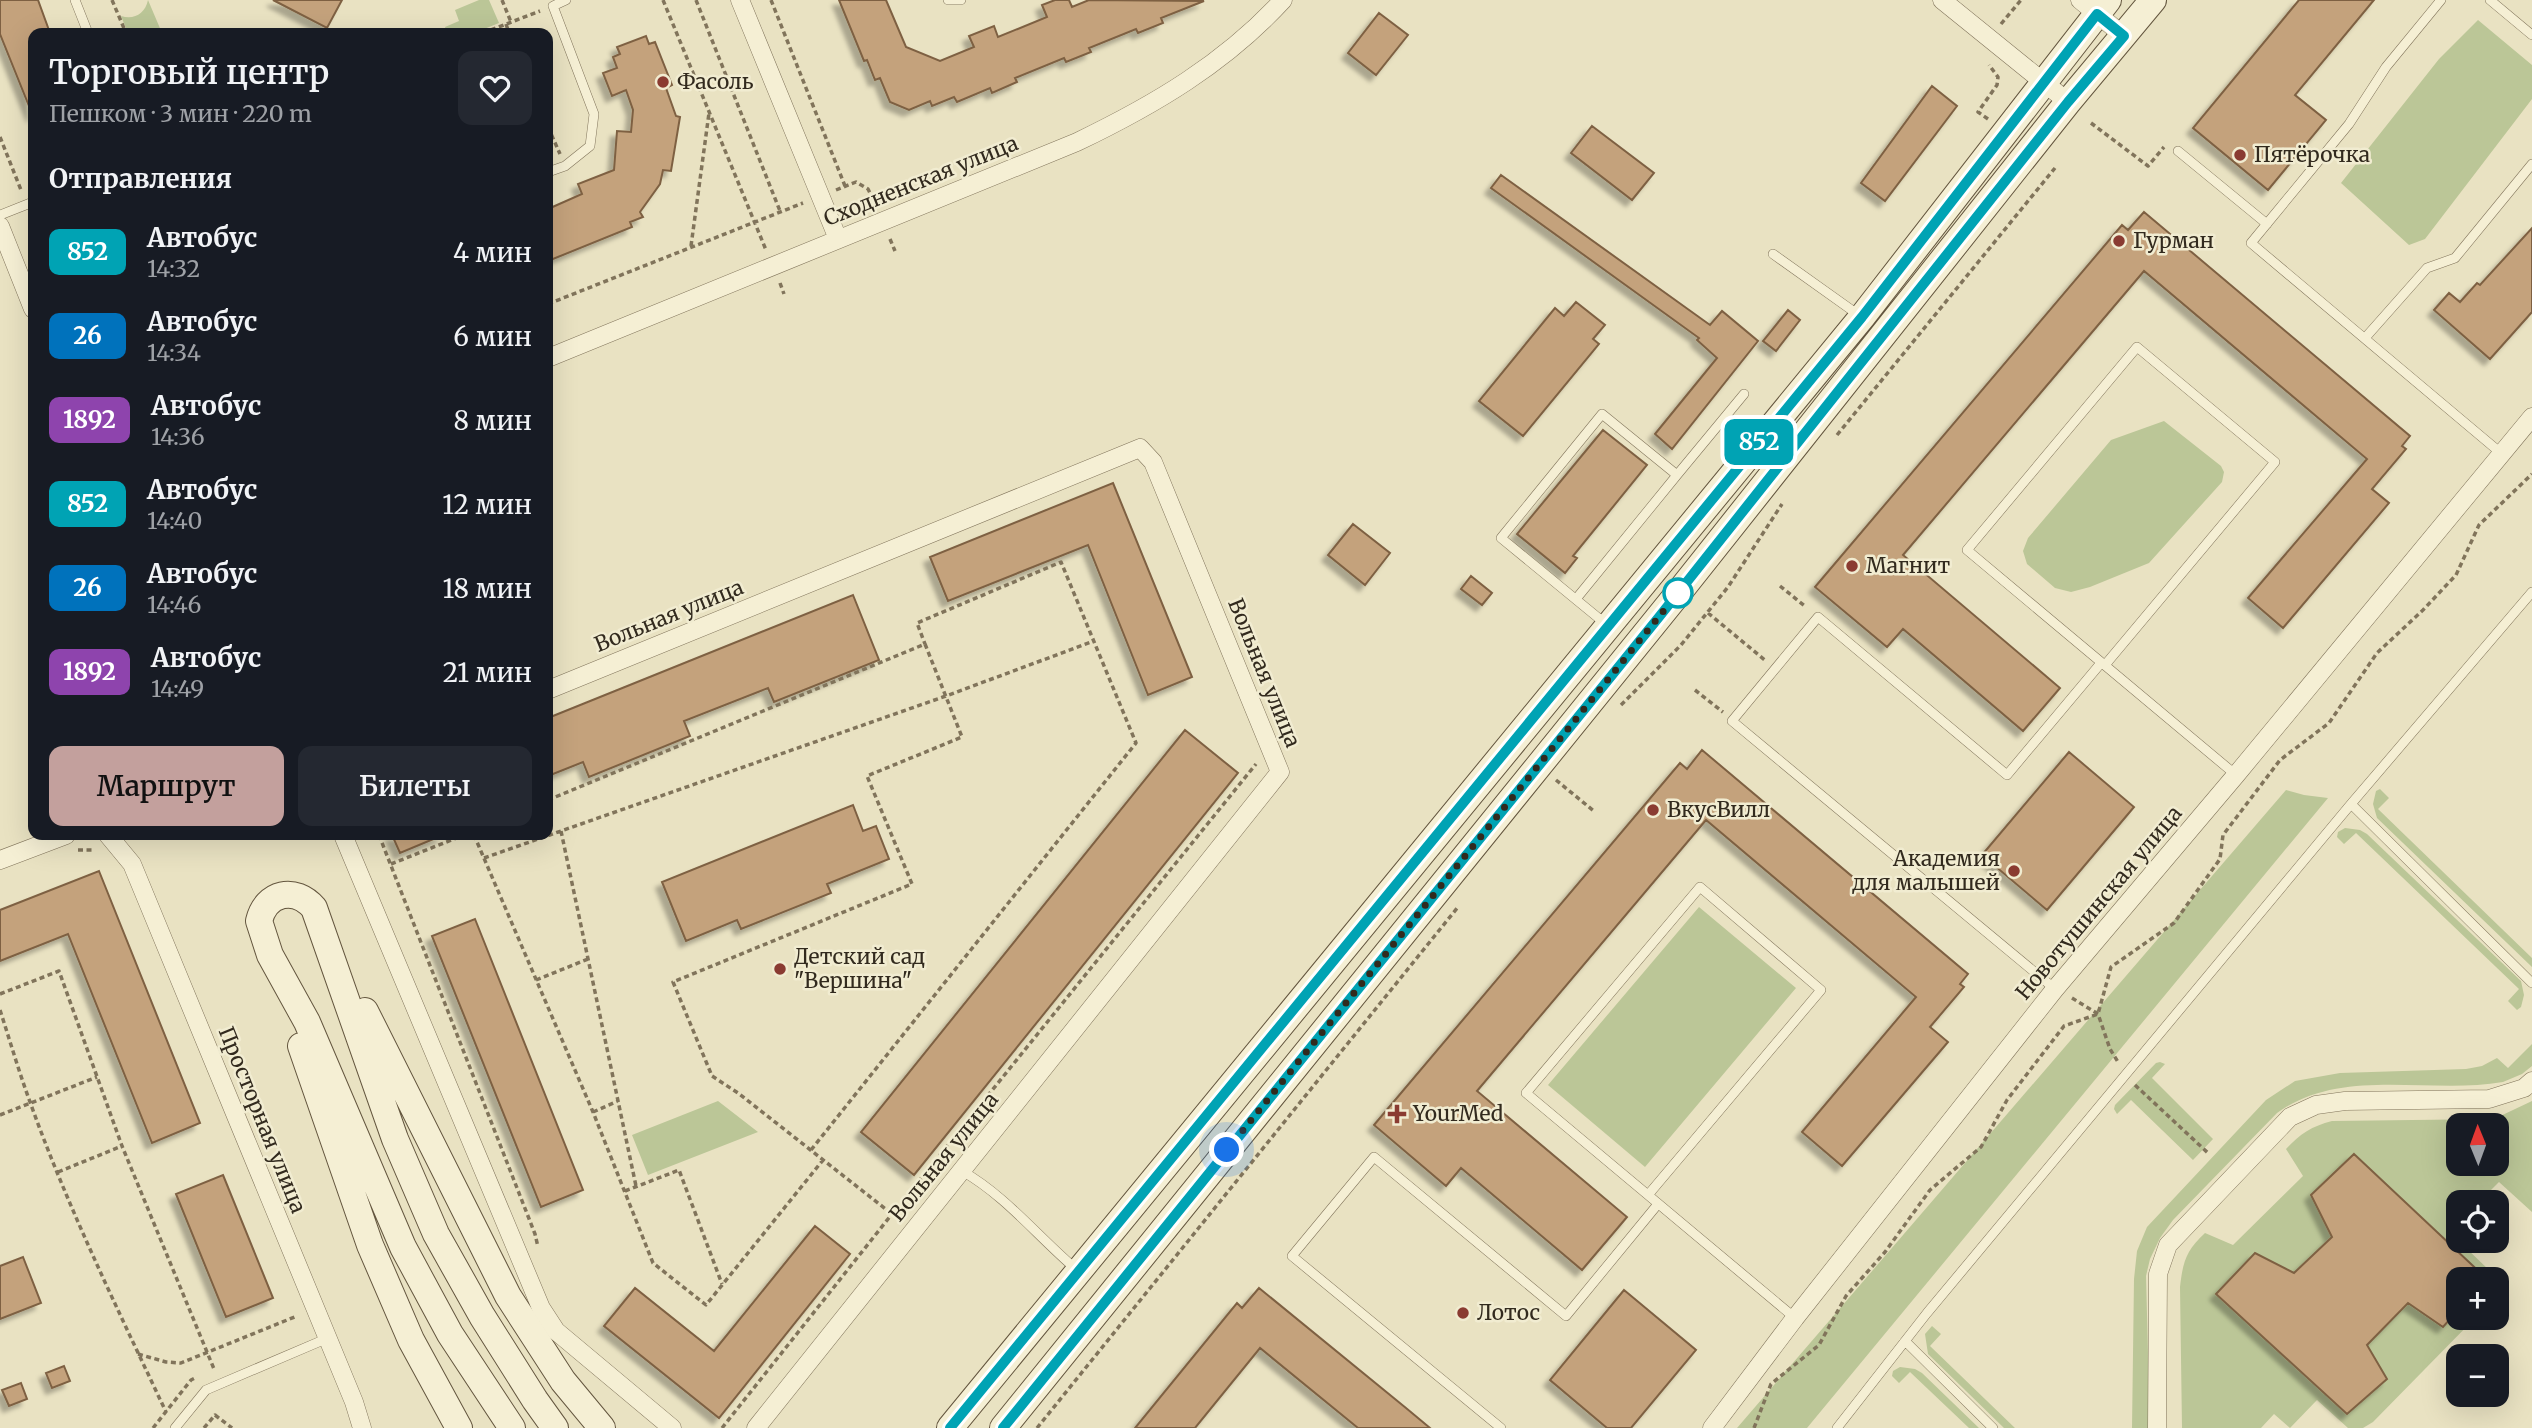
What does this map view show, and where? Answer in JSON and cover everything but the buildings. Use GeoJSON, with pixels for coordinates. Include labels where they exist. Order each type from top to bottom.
{"type":"FeatureCollection","features":[{"type":"Feature","properties":{"kind":"main road"},"geometry":{"type":"LineString","coordinates":[[1003,1428],[1659,617],[2068,102],[2153,0]]}},
{"type":"Feature","properties":{"kind":"main road"},"geometry":{"type":"LineString","coordinates":[[950,1428],[1862,317],[2043,82],[2095,5]]}},
{"type":"Feature","properties":{"kind":"main road"},"geometry":{"type":"LineString","coordinates":[[459,1428],[411,1340],[370,1245],[263,938],[259,921],[266,904],[273,898],[291,894],[300,896],[314,908],[508,1296],[563,1381],[602,1428]]}},
{"type":"Feature","properties":{"kind":"main road"},"geometry":{"type":"LineString","coordinates":[[318,917],[395,1139],[436,1234],[482,1316],[555,1428]]}},
{"type":"Feature","properties":{"kind":"main road"},"geometry":{"type":"LineString","coordinates":[[270,955],[307,1022],[403,1247],[450,1334],[512,1428]]}},
{"type":"Feature","properties":{"kind":"street"},"geometry":{"type":"LineString","coordinates":[[740,0],[838,239]]}},
{"type":"Feature","properties":{"kind":"street","name":"Сходненская улица"},"geometry":{"type":"LineString","coordinates":[[553,356],[1077,142],[1126,118],[1188,82],[1231,51],[1283,0]]}},
{"type":"Feature","properties":{"kind":"street"},"geometry":{"type":"LineString","coordinates":[[1941,0],[2068,102]]}},
{"type":"Feature","properties":{"kind":"street"},"geometry":{"type":"LineString","coordinates":[[2095,5],[2124,36]]}},
{"type":"Feature","properties":{"kind":"street"},"geometry":{"type":"LineString","coordinates":[[0,226],[28,296]]}},
{"type":"Feature","properties":{"kind":"street","name":"Новотушинская улица"},"geometry":{"type":"LineString","coordinates":[[1712,1428],[1795,1318],[2055,989],[2532,417]]}},
{"type":"Feature","properties":{"kind":"street","name":"Вольная улица"},"geometry":{"type":"LineString","coordinates":[[553,688],[1140,448],[1153,462],[1280,772],[756,1428]]}},
{"type":"Feature","properties":{"kind":"street"},"geometry":{"type":"LineString","coordinates":[[344,840],[541,1308],[556,1331],[672,1428]]}},
{"type":"Feature","properties":{"kind":"street"},"geometry":{"type":"LineString","coordinates":[[0,860],[69,843]]}},
{"type":"Feature","properties":{"kind":"street","name":"Просторная улица"},"geometry":{"type":"LineString","coordinates":[[106,843],[132,864],[328,1338],[362,1428]]}},
{"type":"Feature","properties":{"kind":"street"},"geometry":{"type":"LineString","coordinates":[[2157,1428],[2158,1274],[2168,1245],[2290,1117],[2316,1105],[2345,1101],[2489,1099],[2524,1088],[2532,1081]]}},
{"type":"Feature","properties":{"kind":"lane"},"geometry":{"type":"LineString","coordinates":[[75,0],[86,28]]}},
{"type":"Feature","properties":{"kind":"lane"},"geometry":{"type":"LineString","coordinates":[[553,171],[565,166],[590,146],[594,114],[553,3],[566,0]]}},
{"type":"Feature","properties":{"kind":"lane"},"geometry":{"type":"LineString","coordinates":[[948,0],[961,0]]}},
{"type":"Feature","properties":{"kind":"lane"},"geometry":{"type":"LineString","coordinates":[[2441,0],[2386,67],[2349,124],[2251,243],[2502,454]]}},
{"type":"Feature","properties":{"kind":"lane"},"geometry":{"type":"LineString","coordinates":[[2490,0],[2532,34]]}},
{"type":"Feature","properties":{"kind":"lane"},"geometry":{"type":"LineString","coordinates":[[2178,151],[2267,224]]}},
{"type":"Feature","properties":{"kind":"lane"},"geometry":{"type":"LineString","coordinates":[[2365,338],[2427,268],[2455,258],[2532,164]]}},
{"type":"Feature","properties":{"kind":"lane"},"geometry":{"type":"LineString","coordinates":[[0,215],[28,205]]}},
{"type":"Feature","properties":{"kind":"lane"},"geometry":{"type":"LineString","coordinates":[[1773,254],[1862,317]]}},
{"type":"Feature","properties":{"kind":"lane"},"geometry":{"type":"LineString","coordinates":[[2055,989],[1732,720],[1818,617],[2007,775],[2103,664],[2275,462],[2137,348],[1967,551],[2103,664],[2236,775]]}},
{"type":"Feature","properties":{"kind":"lane"},"geometry":{"type":"LineString","coordinates":[[1576,599],[1744,394]]}},
{"type":"Feature","properties":{"kind":"lane"},"geometry":{"type":"LineString","coordinates":[[1608,626],[1501,538],[1602,414],[1677,475]]}},
{"type":"Feature","properties":{"kind":"lane"},"geometry":{"type":"LineString","coordinates":[[1837,1428],[1905,1341],[2351,804],[2532,592]]}},
{"type":"Feature","properties":{"kind":"lane"},"geometry":{"type":"LineString","coordinates":[[2351,804],[2532,983]]}},
{"type":"Feature","properties":{"kind":"lane"},"geometry":{"type":"LineString","coordinates":[[1648,1195],[1821,990],[1700,887],[1526,1093],[1795,1318]]}},
{"type":"Feature","properties":{"kind":"lane"},"geometry":{"type":"LineString","coordinates":[[1501,1428],[1292,1256],[1374,1157],[1566,1316],[1658,1203]]}},
{"type":"Feature","properties":{"kind":"lane"},"geometry":{"type":"LineString","coordinates":[[962,1171],[1008,1205],[1077,1270]]}},
{"type":"Feature","properties":{"kind":"lane"},"geometry":{"type":"LineString","coordinates":[[175,1428],[206,1390],[328,1338]]}},
{"type":"Feature","properties":{"kind":"lane"},"geometry":{"type":"LineString","coordinates":[[1905,1341],[1993,1428]]}},
{"type":"Feature","properties":{"kind":"path"},"geometry":{"type":"LineString","coordinates":[[112,0],[123,28]]}},
{"type":"Feature","properties":{"kind":"path"},"geometry":{"type":"LineString","coordinates":[[502,0],[511,22]]}},
{"type":"Feature","properties":{"kind":"path"},"geometry":{"type":"LineString","coordinates":[[663,0],[784,294]]}},
{"type":"Feature","properties":{"kind":"path"},"geometry":{"type":"LineString","coordinates":[[696,0],[780,211]]}},
{"type":"Feature","properties":{"kind":"path"},"geometry":{"type":"LineString","coordinates":[[771,0],[845,186]]}},
{"type":"Feature","properties":{"kind":"path"},"geometry":{"type":"LineString","coordinates":[[1997,29],[2021,0]]}},
{"type":"Feature","properties":{"kind":"path"},"geometry":{"type":"LineString","coordinates":[[496,28],[553,3]]}},
{"type":"Feature","properties":{"kind":"path"},"geometry":{"type":"LineString","coordinates":[[506,24],[507,28]]}},
{"type":"Feature","properties":{"kind":"path"},"geometry":{"type":"LineString","coordinates":[[1978,111],[1997,85],[1998,77],[1986,62]]}},
{"type":"Feature","properties":{"kind":"path"},"geometry":{"type":"LineString","coordinates":[[691,246],[709,113]]}},
{"type":"Feature","properties":{"kind":"path"},"geometry":{"type":"LineString","coordinates":[[2091,123],[2148,166],[2168,142],[2178,151]]}},
{"type":"Feature","properties":{"kind":"path"},"geometry":{"type":"LineString","coordinates":[[0,137],[28,200]]}},
{"type":"Feature","properties":{"kind":"path"},"geometry":{"type":"LineString","coordinates":[[553,138],[565,166]]}},
{"type":"Feature","properties":{"kind":"path"},"geometry":{"type":"LineString","coordinates":[[1830,444],[2055,169]]}},
{"type":"Feature","properties":{"kind":"path"},"geometry":{"type":"LineString","coordinates":[[553,302],[856,181],[868,189],[895,251]]}},
{"type":"Feature","properties":{"kind":"path"},"geometry":{"type":"LineString","coordinates":[[1754,1428],[1771,1384],[1819,1345],[1846,1296],[1885,1252],[1930,1190],[1981,1147],[2007,1100],[2064,1026],[2098,1014],[2111,967],[2174,923],[2220,859],[2223,835],[2280,760],[2329,723],[2377,653],[2456,575],[2479,525],[2532,474]]}},
{"type":"Feature","properties":{"kind":"path"},"geometry":{"type":"LineString","coordinates":[[1618,708],[1681,645],[1728,587],[1786,496]]}},
{"type":"Feature","properties":{"kind":"path"},"geometry":{"type":"LineString","coordinates":[[811,1150],[1136,743],[1062,562],[917,623],[962,737],[867,776],[912,884],[673,982],[712,1076],[738,1093],[892,1214]]}},
{"type":"Feature","properties":{"kind":"path"},"geometry":{"type":"LineString","coordinates":[[1780,586],[1818,617]]}},
{"type":"Feature","properties":{"kind":"path"},"geometry":{"type":"LineString","coordinates":[[1708,612],[1775,669]]}},
{"type":"Feature","properties":{"kind":"path"},"geometry":{"type":"LineString","coordinates":[[553,834],[946,696],[1094,641]]}},
{"type":"Feature","properties":{"kind":"path"},"geometry":{"type":"LineString","coordinates":[[553,798],[925,644]]}},
{"type":"Feature","properties":{"kind":"path"},"geometry":{"type":"LineString","coordinates":[[1695,690],[1732,720]]}},
{"type":"Feature","properties":{"kind":"path"},"geometry":{"type":"LineString","coordinates":[[722,1428],[1270,747]]}},
{"type":"Feature","properties":{"kind":"path"},"geometry":{"type":"LineString","coordinates":[[1551,776],[1595,812]]}},
{"type":"Feature","properties":{"kind":"path"},"geometry":{"type":"LineString","coordinates":[[561,831],[636,1186]]}},
{"type":"Feature","properties":{"kind":"path"},"geometry":{"type":"LineString","coordinates":[[381,840],[536,1234],[540,1258]]}},
{"type":"Feature","properties":{"kind":"path"},"geometry":{"type":"LineString","coordinates":[[390,864],[451,840]]}},
{"type":"Feature","properties":{"kind":"path"},"geometry":{"type":"LineString","coordinates":[[476,840],[593,1112],[653,1263],[706,1306],[823,1160]]}},
{"type":"Feature","properties":{"kind":"path"},"geometry":{"type":"LineString","coordinates":[[484,858],[535,840]]}},
{"type":"Feature","properties":{"kind":"path"},"geometry":{"type":"LineString","coordinates":[[69,843],[89,848],[106,843]]}},
{"type":"Feature","properties":{"kind":"path"},"geometry":{"type":"LineString","coordinates":[[1037,1428],[1463,901]]}},
{"type":"Feature","properties":{"kind":"path"},"geometry":{"type":"LineString","coordinates":[[536,980],[588,959]]}},
{"type":"Feature","properties":{"kind":"path"},"geometry":{"type":"LineString","coordinates":[[0,994],[60,971],[122,1146],[214,1369]]}},
{"type":"Feature","properties":{"kind":"path"},"geometry":{"type":"LineString","coordinates":[[0,1010],[30,1102],[58,1172],[166,1412]]}},
{"type":"Feature","properties":{"kind":"path"},"geometry":{"type":"LineString","coordinates":[[0,1115],[97,1077]]}},
{"type":"Feature","properties":{"kind":"path"},"geometry":{"type":"LineString","coordinates":[[593,1112],[618,1101]]}},
{"type":"Feature","properties":{"kind":"path"},"geometry":{"type":"LineString","coordinates":[[58,1172],[122,1146]]}},
{"type":"Feature","properties":{"kind":"path"},"geometry":{"type":"LineString","coordinates":[[625,1191],[679,1170],[722,1285]]}},
{"type":"Feature","properties":{"kind":"path"},"geometry":{"type":"LineString","coordinates":[[138,1354],[166,1363],[181,1363],[298,1315],[311,1346]]}},
{"type":"Feature","properties":{"kind":"path"},"geometry":{"type":"LineString","coordinates":[[204,1428],[215,1415],[232,1428]]}},
{"type":"Feature","properties":{"kind":"green space"},"geometry":{"type":"Polygon","coordinates":[[[148,0],[160,28],[126,28],[121,16],[138,15],[148,0]]]}},
{"type":"Feature","properties":{"kind":"green space"},"geometry":{"type":"Polygon","coordinates":[[[479,0],[489,0],[499,23],[486,28],[445,28],[459,21],[455,10],[479,0]]]}},
{"type":"Feature","properties":{"kind":"green space"},"geometry":{"type":"Polygon","coordinates":[[[2478,20],[2532,65],[2532,99],[2425,239],[2409,245],[2341,183],[2439,59],[2478,20]]]}},
{"type":"Feature","properties":{"kind":"green space"},"geometry":{"type":"Polygon","coordinates":[[[2164,421],[2221,466],[2224,472],[2222,482],[2149,563],[2090,587],[2071,592],[2055,588],[2027,564],[2023,551],[2028,538],[2111,440],[2164,421]]]}},
{"type":"Feature","properties":{"kind":"green space"},"geometry":{"type":"Polygon","coordinates":[[[2380,789],[2389,798],[2378,809],[2532,958],[2532,967],[2377,818],[2373,804],[2376,791],[2380,789]]]}},
{"type":"Feature","properties":{"kind":"green space"},"geometry":{"type":"Polygon","coordinates":[[[2286,790],[2328,798],[1807,1428],[1737,1428],[2286,790]]]}},
{"type":"Feature","properties":{"kind":"green space"},"geometry":{"type":"Polygon","coordinates":[[[2345,828],[2367,834],[2521,981],[2524,995],[2521,1007],[2517,1010],[2508,1001],[2519,989],[2356,833],[2344,844],[2337,837],[2338,832],[2345,828]]]}},
{"type":"Feature","properties":{"kind":"green space"},"geometry":{"type":"Polygon","coordinates":[[[1699,907],[1796,988],[1645,1167],[1548,1085],[1699,907]]]}},
{"type":"Feature","properties":{"kind":"green space"},"geometry":{"type":"Polygon","coordinates":[[[2532,1044],[2532,1066],[2522,1074],[2503,1082],[2446,1086],[2358,1086],[2329,1090],[2302,1099],[2277,1113],[2173,1220],[2150,1259],[2146,1276],[2150,1428],[2132,1428],[2134,1279],[2137,1251],[2147,1227],[2266,1100],[2295,1081],[2340,1073],[2466,1069],[2482,1066],[2497,1058],[2508,1068],[2532,1044]]]}},
{"type":"Feature","properties":{"kind":"green space"},"geometry":{"type":"Polygon","coordinates":[[[2156,1063],[2165,1064],[2152,1078],[2213,1139],[2193,1160],[2131,1100],[2117,1114],[2114,1109],[2156,1063]]]}},
{"type":"Feature","properties":{"kind":"green space"},"geometry":{"type":"Polygon","coordinates":[[[718,1101],[758,1132],[648,1175],[632,1135],[718,1101]]]}},
{"type":"Feature","properties":{"kind":"green space"},"geometry":{"type":"Polygon","coordinates":[[[2532,1101],[2532,1212],[2499,1182],[2491,1190],[2446,1190],[2446,1253],[2471,1253],[2486,1267],[2446,1267],[2446,1330],[2463,1330],[2450,1344],[2446,1344],[2446,1348],[2373,1422],[2363,1428],[2348,1428],[2317,1400],[2290,1428],[2274,1414],[2261,1428],[2182,1428],[2180,1287],[2186,1257],[2205,1233],[2233,1245],[2303,1176],[2286,1149],[2312,1128],[2332,1121],[2446,1120],[2446,1176],[2510,1176],[2510,1113],[2507,1113],[2532,1101]]]}},
{"type":"Feature","properties":{"kind":"green space"},"geometry":{"type":"Polygon","coordinates":[[[1932,1326],[1941,1334],[1930,1346],[2015,1428],[2004,1428],[1928,1354],[1925,1334],[1932,1326]]]}},
{"type":"Feature","properties":{"kind":"green space"},"geometry":{"type":"Polygon","coordinates":[[[1900,1367],[1922,1373],[1979,1428],[1969,1428],[1910,1372],[1899,1383],[1892,1376],[1893,1371],[1900,1367]]]}},
{"type":"Feature","properties":{"kind":"bus line","name":"852"},"geometry":{"type":"LineString","coordinates":[[950,1428],[1862,317],[2097,14],[2124,36],[2068,102],[1659,617],[1003,1428]]}},
{"type":"Feature","properties":{"kind":"place","name":"Фасоль"},"geometry":{"type":"Point","coordinates":[663,82]}},
{"type":"Feature","properties":{"kind":"place","name":"Пятёрочка"},"geometry":{"type":"Point","coordinates":[2240,155]}},
{"type":"Feature","properties":{"kind":"place","name":"Гурман"},"geometry":{"type":"Point","coordinates":[2119,241]}},
{"type":"Feature","properties":{"kind":"place","name":"Магнит"},"geometry":{"type":"Point","coordinates":[1852,566]}},
{"type":"Feature","properties":{"kind":"place","name":"ВкусВилл"},"geometry":{"type":"Point","coordinates":[1653,810]}},
{"type":"Feature","properties":{"kind":"place","name":"Академия для малышей"},"geometry":{"type":"Point","coordinates":[2014,871]}},
{"type":"Feature","properties":{"kind":"place","name":"Детский сад \"Вершина\""},"geometry":{"type":"Point","coordinates":[780,969]}},
{"type":"Feature","properties":{"kind":"place","name":"YourMed"},"geometry":{"type":"Point","coordinates":[1397,1114]}},
{"type":"Feature","properties":{"kind":"place","name":"Лотос"},"geometry":{"type":"Point","coordinates":[1463,1313]}},
{"type":"Feature","properties":{"kind":"route"},"geometry":{"type":"LineString","coordinates":[[1227,1150],[1678,593]]}}]}
